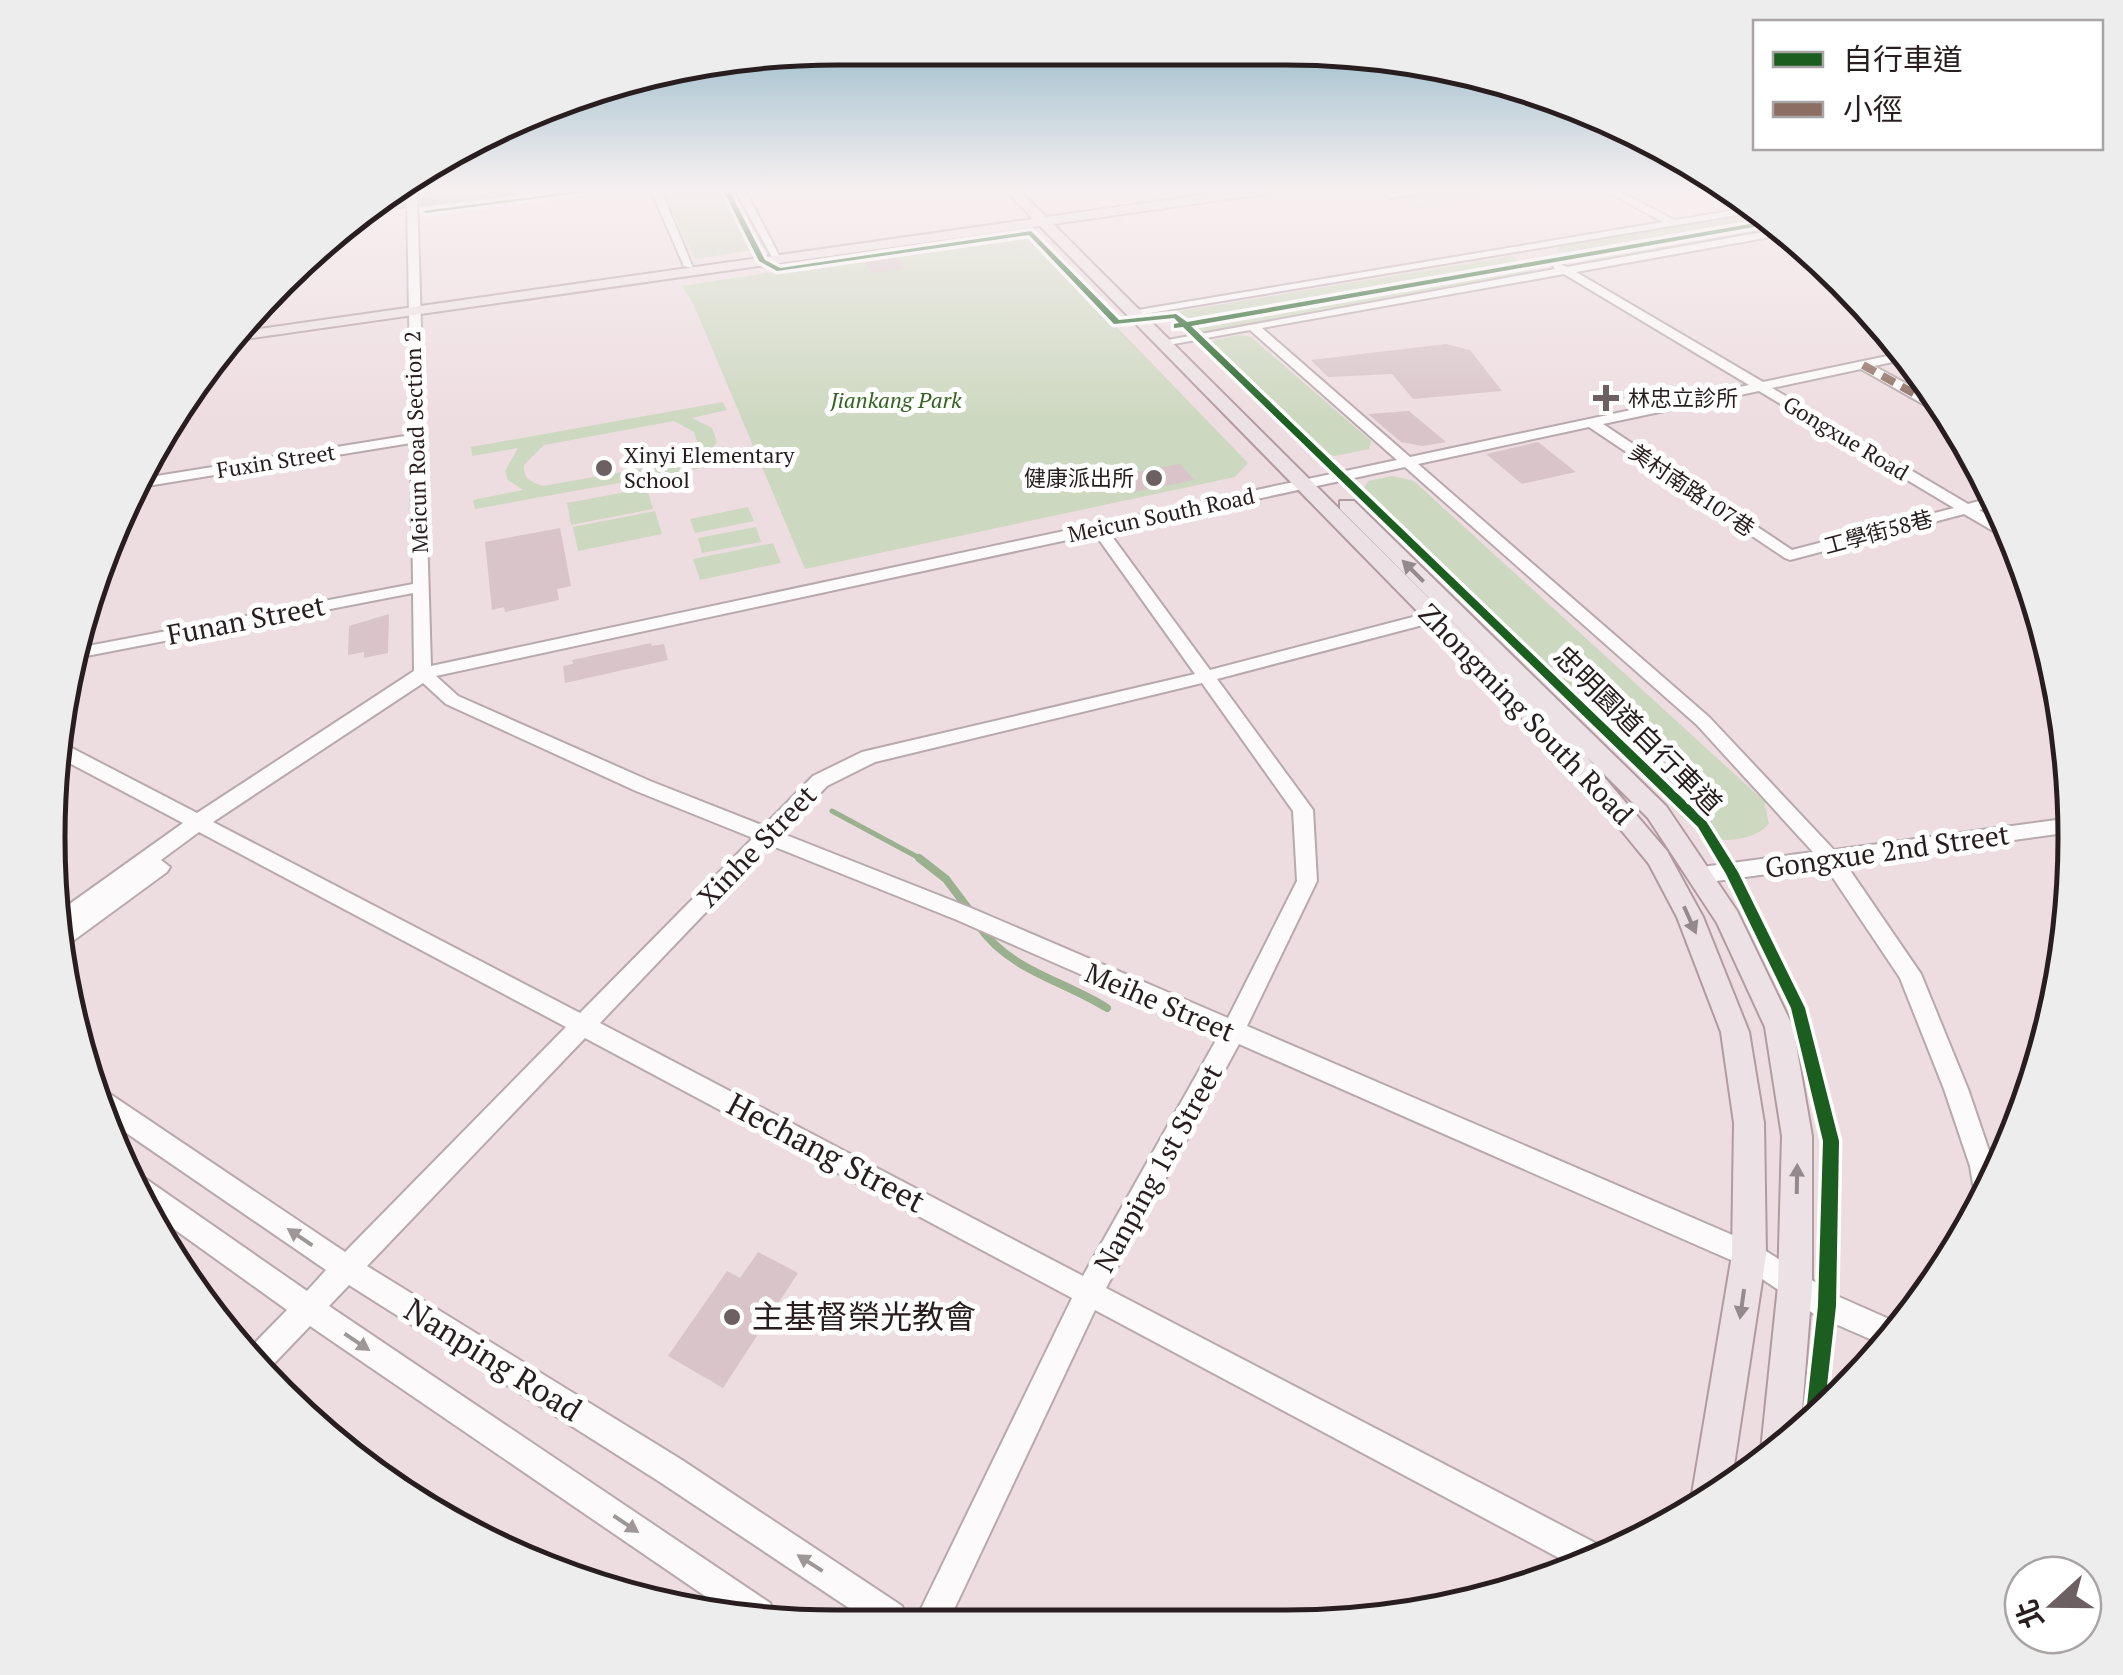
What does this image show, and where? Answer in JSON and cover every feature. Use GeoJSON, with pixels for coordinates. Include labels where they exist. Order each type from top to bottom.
{"type":"FeatureCollection","features":[{"type":"Feature","properties":{"kind":"main road"},"geometry":{"type":"LineString","coordinates":[[251,335],[688,266]]}},
{"type":"Feature","properties":{"kind":"main road"},"geometry":{"type":"LineString","coordinates":[[258,327],[706,266]]}},
{"type":"Feature","properties":{"kind":"main road","name":"Zhongming South Road"},"geometry":{"type":"LineString","coordinates":[[1095,266],[1313,483],[1657,812],[1728,918],[1778,1027],[1798,1136],[1795,1286],[1782,1429]]}},
{"type":"Feature","properties":{"kind":"main road","name":"Zhongming South Road"},"geometry":{"type":"LineString","coordinates":[[1313,483],[1432,617],[1576,759],[1642,835],[1690,917],[1735,1032],[1749,1123],[1749,1256],[1713,1481]]}},
{"type":"Feature","properties":{"kind":"street","name":"Meicun Road Section 2"},"geometry":{"type":"LineString","coordinates":[[413,266],[422,674]]}},
{"type":"Feature","properties":{"kind":"street"},"geometry":{"type":"LineString","coordinates":[[1141,311],[1411,266]]}},
{"type":"Feature","properties":{"kind":"street","name":"Gongxue Road"},"geometry":{"type":"LineString","coordinates":[[1558,266],[1990,523]]}},
{"type":"Feature","properties":{"kind":"street"},"geometry":{"type":"LineString","coordinates":[[1172,340],[1586,266]]}},
{"type":"Feature","properties":{"kind":"street"},"geometry":{"type":"LineString","coordinates":[[1252,326],[1703,720],[1831,859],[1910,974],[1988,1157]]}},
{"type":"Feature","properties":{"kind":"street","name":"Meicun South Road"},"geometry":{"type":"LineString","coordinates":[[422,674],[1891,359]]}},
{"type":"Feature","properties":{"kind":"street"},"geometry":{"type":"LineString","coordinates":[[1863,365],[1920,397]]}},
{"type":"Feature","properties":{"kind":"street","name":"美村南路107巷"},"geometry":{"type":"LineString","coordinates":[[1593,424],[1790,555]]}},
{"type":"Feature","properties":{"kind":"street","name":"Fuxin Street"},"geometry":{"type":"LineString","coordinates":[[153,481],[416,438]]}},
{"type":"Feature","properties":{"kind":"street","name":"工學街58巷"},"geometry":{"type":"LineString","coordinates":[[1790,555],[1982,505]]}},
{"type":"Feature","properties":{"kind":"street","name":"Nanping 1st Street"},"geometry":{"type":"LineString","coordinates":[[937,1610],[1088,1294],[1232,1034],[1307,881],[1303,810],[1098,528]]}},
{"type":"Feature","properties":{"kind":"street","name":"Funan Street"},"geometry":{"type":"LineString","coordinates":[[88,651],[421,587]]}},
{"type":"Feature","properties":{"kind":"street","name":"Xinhe Street"},"geometry":{"type":"LineString","coordinates":[[264,1354],[820,781],[868,757],[1209,676],[1432,617]]}},
{"type":"Feature","properties":{"kind":"street"},"geometry":{"type":"LineString","coordinates":[[70,916],[392,702],[422,674]]}},
{"type":"Feature","properties":{"kind":"street","name":"Meihe Street"},"geometry":{"type":"LineString","coordinates":[[422,674],[452,700],[501,724],[643,786],[964,914],[1749,1256],[1828,1306],[1881,1329]]}},
{"type":"Feature","properties":{"kind":"street","name":"Hechang Street"},"geometry":{"type":"LineString","coordinates":[[70,755],[1580,1552]]}},
{"type":"Feature","properties":{"kind":"street"},"geometry":{"type":"LineString","coordinates":[[71,932],[205,826]]}},
{"type":"Feature","properties":{"kind":"street","name":"Gongxue 2nd Street"},"geometry":{"type":"LineString","coordinates":[[1702,875],[2058,827]]}},
{"type":"Feature","properties":{"kind":"street","name":"Nanping Road"},"geometry":{"type":"LineString","coordinates":[[116,1112],[349,1270],[671,1471],[880,1610]]}},
{"type":"Feature","properties":{"kind":"street","name":"Nanping Road"},"geometry":{"type":"LineString","coordinates":[[156,1201],[743,1604]]}},
{"type":"Feature","properties":{"kind":"green space","name":"Jiankang Park"},"geometry":{"type":"Polygon","coordinates":[[[813,266],[1058,266],[1248,463],[1235,477],[805,569],[693,303],[682,286],[813,266]]]}},
{"type":"Feature","properties":{"kind":"green space"},"geometry":{"type":"Polygon","coordinates":[[[1452,266],[1528,266],[1542,276],[1189,336],[1163,314],[1452,266]]]}},
{"type":"Feature","properties":{"kind":"green space"},"geometry":{"type":"Polygon","coordinates":[[[1239,335],[1251,337],[1371,441],[1369,449],[1335,456],[1317,452],[1202,343],[1239,335]]]}},
{"type":"Feature","properties":{"kind":"green space"},"geometry":{"type":"Polygon","coordinates":[[[723,402],[727,410],[692,418],[712,428],[717,442],[704,458],[737,452],[740,461],[475,509],[473,500],[523,490],[508,480],[505,471],[518,448],[472,456],[471,447],[723,402]],[[674,421],[544,445],[524,465],[525,474],[543,486],[684,461],[697,442],[694,432],[674,421]]]}},
{"type":"Feature","properties":{"kind":"green space"},"geometry":{"type":"Polygon","coordinates":[[[1392,476],[1414,481],[1764,801],[1769,824],[1748,837],[1722,840],[1706,835],[1682,817],[1589,714],[1359,496],[1368,481],[1392,476]]]}},
{"type":"Feature","properties":{"kind":"green space"},"geometry":{"type":"Polygon","coordinates":[[[647,488],[653,509],[571,525],[567,503],[647,488]]]}},
{"type":"Feature","properties":{"kind":"green space"},"geometry":{"type":"Polygon","coordinates":[[[748,507],[754,521],[695,533],[690,519],[748,507]]]}},
{"type":"Feature","properties":{"kind":"green space"},"geometry":{"type":"Polygon","coordinates":[[[655,511],[662,534],[578,551],[573,527],[655,511]]]}},
{"type":"Feature","properties":{"kind":"green space"},"geometry":{"type":"Polygon","coordinates":[[[756,527],[761,542],[702,553],[698,538],[756,527]]]}},
{"type":"Feature","properties":{"kind":"green space"},"geometry":{"type":"Polygon","coordinates":[[[773,543],[781,563],[700,580],[693,559],[773,543]]]}},
{"type":"Feature","properties":{"kind":"building"},"geometry":{"type":"Polygon","coordinates":[[[868,266],[905,269],[873,273],[868,266]]]}},
{"type":"Feature","properties":{"kind":"building"},"geometry":{"type":"Polygon","coordinates":[[[1446,344],[1470,350],[1502,391],[1413,399],[1392,374],[1328,377],[1311,360],[1446,344]]]}},
{"type":"Feature","properties":{"kind":"building"},"geometry":{"type":"Polygon","coordinates":[[[1409,411],[1446,442],[1423,446],[1401,442],[1368,414],[1409,411]]]}},
{"type":"Feature","properties":{"kind":"building"},"geometry":{"type":"Polygon","coordinates":[[[1538,442],[1576,472],[1522,484],[1486,454],[1538,442]]]}},
{"type":"Feature","properties":{"kind":"building","name":"健康派出所"},"geometry":{"type":"Polygon","coordinates":[[[1180,464],[1194,480],[1128,493],[1115,476],[1180,464]]]}},
{"type":"Feature","properties":{"kind":"building"},"geometry":{"type":"Polygon","coordinates":[[[560,528],[571,586],[557,589],[559,600],[505,612],[504,607],[492,610],[485,542],[560,528]]]}},
{"type":"Feature","properties":{"kind":"building"},"geometry":{"type":"Polygon","coordinates":[[[389,614],[388,653],[364,658],[364,652],[348,655],[349,626],[389,614]]]}},
{"type":"Feature","properties":{"kind":"building"},"geometry":{"type":"Polygon","coordinates":[[[651,643],[664,644],[668,660],[565,683],[563,666],[573,664],[572,660],[651,643]]]}},
{"type":"Feature","properties":{"kind":"building","name":"主基督榮光教會"},"geometry":{"type":"Polygon","coordinates":[[[758,1252],[798,1273],[723,1388],[668,1356],[727,1271],[740,1278],[758,1252]]]}},
{"type":"Feature","properties":{"kind":"waterway"},"geometry":{"type":"LineString","coordinates":[[832,811],[923,860]]}},
{"type":"Feature","properties":{"kind":"waterway"},"geometry":{"type":"LineString","coordinates":[[919,858],[946,879],[973,915]]}},
{"type":"Feature","properties":{"kind":"waterway"},"geometry":{"type":"LineString","coordinates":[[979,926],[1006,954],[1107,1008]]}},
{"type":"Feature","properties":{"kind":"marked path"},"geometry":{"type":"LineString","coordinates":[[1863,365],[1920,397]]}},
{"type":"Feature","properties":{"kind":"cycle path","name":"忠明園道自行車道"},"geometry":{"type":"LineString","coordinates":[[772,266],[779,270],[805,266]]}},
{"type":"Feature","properties":{"kind":"cycle path","name":"忠明園道自行車道"},"geometry":{"type":"LineString","coordinates":[[1063,266],[1117,322],[1176,316],[1702,824],[1732,872],[1798,1008],[1831,1141],[1827,1306],[1817,1398]]}},
{"type":"Feature","properties":{"kind":"cycle path"},"geometry":{"type":"LineString","coordinates":[[1177,326],[1518,266]]}},
{"type":"Feature","properties":{"kind":"place","name":"林忠立診所"},"geometry":{"type":"Point","coordinates":[1606,398]}},
{"type":"Feature","properties":{"kind":"place","name":"Xinyi Elementary School"},"geometry":{"type":"Point","coordinates":[604,468]}},
{"type":"Feature","properties":{"kind":"place","name":"健康派出所"},"geometry":{"type":"Point","coordinates":[1154,478]}},
{"type":"Feature","properties":{"kind":"place","name":"主基督榮光教會"},"geometry":{"type":"Point","coordinates":[732,1317]}}]}
